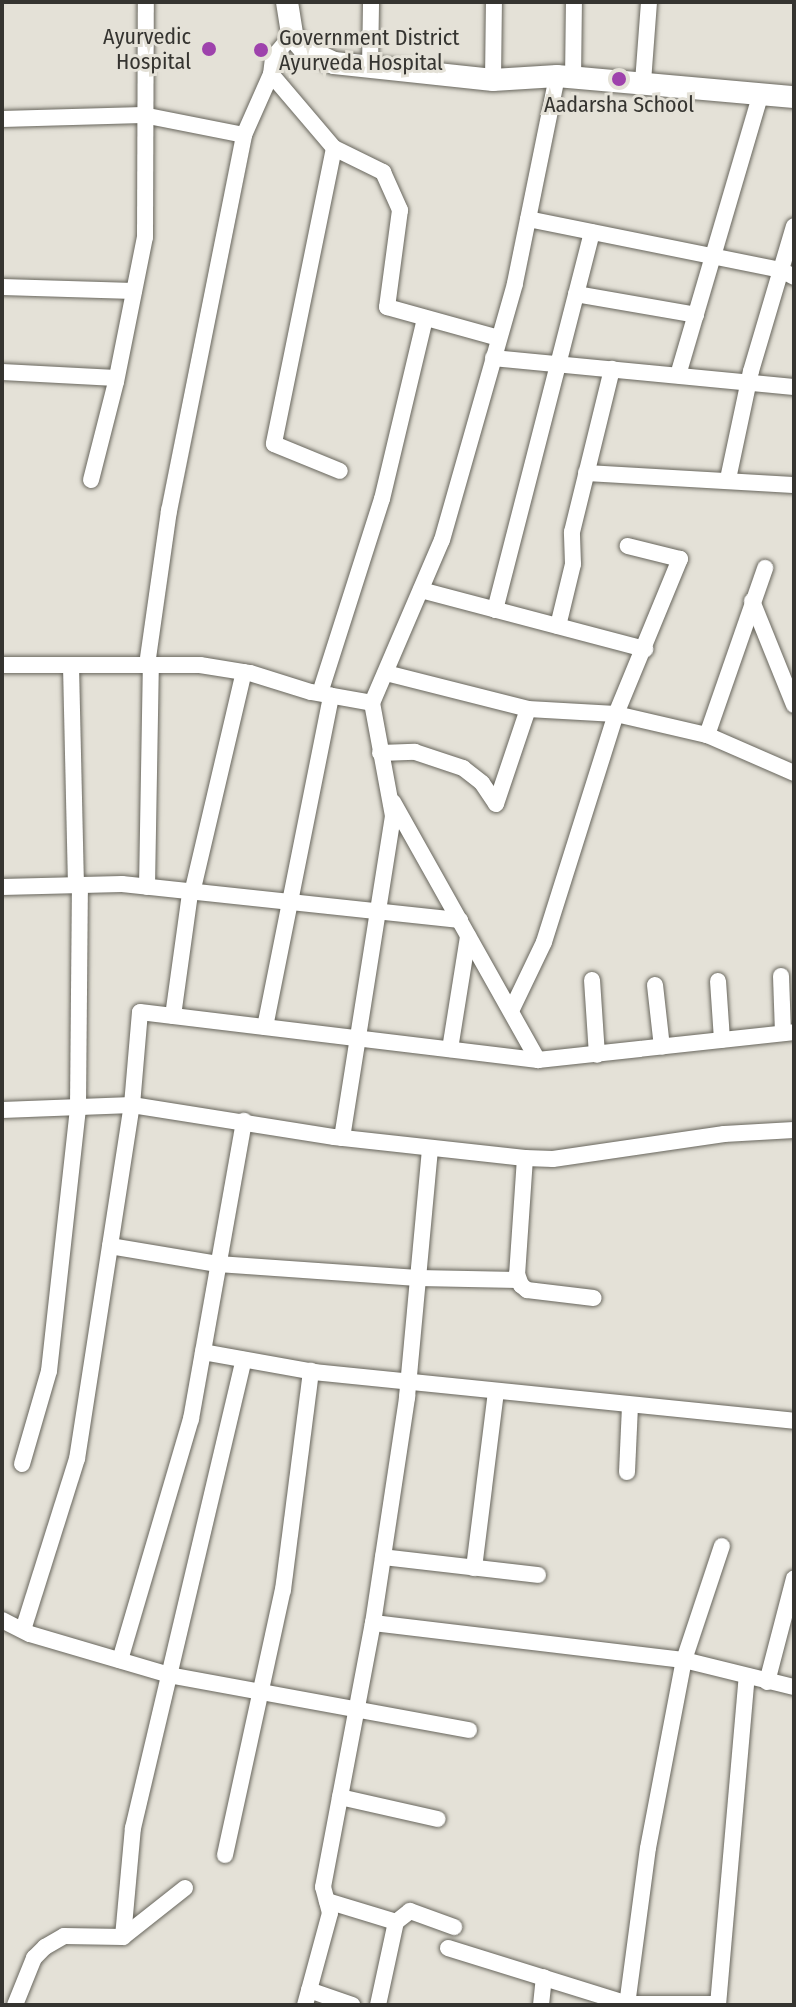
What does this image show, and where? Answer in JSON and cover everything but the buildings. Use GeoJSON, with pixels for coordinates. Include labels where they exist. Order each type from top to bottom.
{"type":"FeatureCollection","features":[{"type":"Feature","properties":{"kind":"street"},"geometry":{"type":"LineString","coordinates":[[91,480],[145,237],[143,115],[146,2]]}},
{"type":"Feature","properties":{"kind":"street"},"geometry":{"type":"LineString","coordinates":[[287,2],[292,35],[304,49],[334,63],[493,80],[565,78],[643,82],[794,97]]}},
{"type":"Feature","properties":{"kind":"street"},"geometry":{"type":"LineString","coordinates":[[370,68],[371,2]]}},
{"type":"Feature","properties":{"kind":"street"},"geometry":{"type":"LineString","coordinates":[[493,80],[494,2]]}},
{"type":"Feature","properties":{"kind":"street"},"geometry":{"type":"LineString","coordinates":[[342,1138],[393,816],[372,703],[442,540],[499,338],[565,78],[574,2]]}},
{"type":"Feature","properties":{"kind":"street"},"geometry":{"type":"LineString","coordinates":[[643,82],[649,2]]}},
{"type":"Feature","properties":{"kind":"street"},"geometry":{"type":"LineString","coordinates":[[147,887],[149,664],[172,495],[244,135],[271,74],[273,58],[292,35]]}},
{"type":"Feature","properties":{"kind":"street"},"geometry":{"type":"LineString","coordinates":[[271,74],[334,148],[368,162],[383,172],[388,181],[400,210],[387,307],[499,338]]}},
{"type":"Feature","properties":{"kind":"street"},"geometry":{"type":"LineString","coordinates":[[678,375],[761,93]]}},
{"type":"Feature","properties":{"kind":"street"},"geometry":{"type":"LineString","coordinates":[[2,119],[143,115],[244,135]]}},
{"type":"Feature","properties":{"kind":"street"},"geometry":{"type":"LineString","coordinates":[[334,148],[274,444],[340,471]]}},
{"type":"Feature","properties":{"kind":"street"},"geometry":{"type":"LineString","coordinates":[[528,219],[788,273]]}},
{"type":"Feature","properties":{"kind":"street"},"geometry":{"type":"LineString","coordinates":[[728,479],[749,381],[788,273],[794,226]]}},
{"type":"Feature","properties":{"kind":"street"},"geometry":{"type":"LineString","coordinates":[[495,610],[592,232]]}},
{"type":"Feature","properties":{"kind":"street"},"geometry":{"type":"LineString","coordinates":[[2,287],[134,291]]}},
{"type":"Feature","properties":{"kind":"street"},"geometry":{"type":"LineString","coordinates":[[576,294],[696,315]]}},
{"type":"Feature","properties":{"kind":"street"},"geometry":{"type":"LineString","coordinates":[[265,1027],[325,694],[382,499],[425,319]]}},
{"type":"Feature","properties":{"kind":"street"},"geometry":{"type":"LineString","coordinates":[[493,358],[794,387]]}},
{"type":"Feature","properties":{"kind":"street"},"geometry":{"type":"LineString","coordinates":[[558,626],[573,564],[572,532],[612,369]]}},
{"type":"Feature","properties":{"kind":"street"},"geometry":{"type":"LineString","coordinates":[[2,372],[116,378]]}},
{"type":"Feature","properties":{"kind":"street"},"geometry":{"type":"LineString","coordinates":[[586,473],[794,485]]}},
{"type":"Feature","properties":{"kind":"street"},"geometry":{"type":"LineString","coordinates":[[511,1011],[544,942],[616,714],[680,559],[628,546]]}},
{"type":"Feature","properties":{"kind":"street"},"geometry":{"type":"LineString","coordinates":[[707,735],[765,568]]}},
{"type":"Feature","properties":{"kind":"street"},"geometry":{"type":"LineString","coordinates":[[421,590],[645,649]]}},
{"type":"Feature","properties":{"kind":"street"},"geometry":{"type":"LineString","coordinates":[[752,601],[794,705]]}},
{"type":"Feature","properties":{"kind":"street"},"geometry":{"type":"LineString","coordinates":[[2,665],[71,666],[122,662],[200,665],[244,672],[372,703]]}},
{"type":"Feature","properties":{"kind":"street"},"geometry":{"type":"LineString","coordinates":[[22,1464],[49,1371],[78,1107],[78,885],[71,666]]}},
{"type":"Feature","properties":{"kind":"street"},"geometry":{"type":"LineString","coordinates":[[173,1016],[191,893],[244,672]]}},
{"type":"Feature","properties":{"kind":"street"},"geometry":{"type":"LineString","coordinates":[[386,673],[528,709],[616,714],[707,735],[794,773]]}},
{"type":"Feature","properties":{"kind":"street"},"geometry":{"type":"LineString","coordinates":[[380,753],[415,752],[463,768],[482,783],[496,804],[528,709]]}},
{"type":"Feature","properties":{"kind":"street"},"geometry":{"type":"LineString","coordinates":[[389,794],[538,1060]]}},
{"type":"Feature","properties":{"kind":"street"},"geometry":{"type":"LineString","coordinates":[[2,887],[147,887],[460,920]]}},
{"type":"Feature","properties":{"kind":"street"},"geometry":{"type":"LineString","coordinates":[[450,1049],[468,936]]}},
{"type":"Feature","properties":{"kind":"street"},"geometry":{"type":"LineString","coordinates":[[23,1630],[77,1459],[132,1105],[140,1012],[538,1060],[789,1032],[781,976]]}},
{"type":"Feature","properties":{"kind":"street"},"geometry":{"type":"LineString","coordinates":[[592,980],[597,1055]]}},
{"type":"Feature","properties":{"kind":"street"},"geometry":{"type":"LineString","coordinates":[[718,981],[722,1040]]}},
{"type":"Feature","properties":{"kind":"street"},"geometry":{"type":"LineString","coordinates":[[655,985],[662,1047]]}},
{"type":"Feature","properties":{"kind":"street"},"geometry":{"type":"LineString","coordinates":[[2,1110],[132,1105],[342,1138],[553,1159],[724,1134],[794,1130]]}},
{"type":"Feature","properties":{"kind":"street"},"geometry":{"type":"LineString","coordinates":[[120,1660],[191,1419],[244,1121]]}},
{"type":"Feature","properties":{"kind":"street"},"geometry":{"type":"LineString","coordinates":[[352,2005],[307,1998],[330,1913],[323,1887],[383,1557],[408,1382],[430,1149]]}},
{"type":"Feature","properties":{"kind":"street"},"geometry":{"type":"LineString","coordinates":[[525,1158],[518,1280],[527,1290],[594,1298]]}},
{"type":"Feature","properties":{"kind":"street"},"geometry":{"type":"LineString","coordinates":[[110,1246],[218,1264],[418,1278],[518,1280]]}},
{"type":"Feature","properties":{"kind":"street"},"geometry":{"type":"LineString","coordinates":[[203,1352],[311,1371],[794,1421]]}},
{"type":"Feature","properties":{"kind":"street"},"geometry":{"type":"LineString","coordinates":[[123,1937],[133,1828],[244,1360]]}},
{"type":"Feature","properties":{"kind":"street"},"geometry":{"type":"LineString","coordinates":[[225,1855],[283,1590],[311,1371]]}},
{"type":"Feature","properties":{"kind":"street"},"geometry":{"type":"LineString","coordinates":[[474,1568],[496,1391]]}},
{"type":"Feature","properties":{"kind":"street"},"geometry":{"type":"LineString","coordinates":[[627,1472],[630,1405]]}},
{"type":"Feature","properties":{"kind":"street"},"geometry":{"type":"LineString","coordinates":[[628,2004],[648,1848],[684,1660],[722,1546]]}},
{"type":"Feature","properties":{"kind":"street"},"geometry":{"type":"LineString","coordinates":[[383,1557],[538,1575]]}},
{"type":"Feature","properties":{"kind":"street"},"geometry":{"type":"LineString","coordinates":[[767,1682],[794,1578]]}},
{"type":"Feature","properties":{"kind":"street"},"geometry":{"type":"LineString","coordinates":[[2,1620],[23,1630],[169,1675],[469,1730]]}},
{"type":"Feature","properties":{"kind":"street"},"geometry":{"type":"LineString","coordinates":[[373,1623],[684,1660],[794,1687]]}},
{"type":"Feature","properties":{"kind":"street"},"geometry":{"type":"LineString","coordinates":[[448,1948],[628,2004],[718,2005],[747,1676]]}},
{"type":"Feature","properties":{"kind":"street"},"geometry":{"type":"LineString","coordinates":[[340,1797],[438,1819]]}},
{"type":"Feature","properties":{"kind":"street"},"geometry":{"type":"LineString","coordinates":[[15,2005],[34,1958],[45,1947],[64,1936],[123,1937],[185,1888]]}},
{"type":"Feature","properties":{"kind":"street"},"geometry":{"type":"LineString","coordinates":[[327,1901],[396,1922]]}},
{"type":"Feature","properties":{"kind":"street"},"geometry":{"type":"LineString","coordinates":[[378,2005],[396,1922],[410,1911],[454,1927]]}},
{"type":"Feature","properties":{"kind":"street"},"geometry":{"type":"LineString","coordinates":[[541,2005],[544,1977]]}},
{"type":"Feature","properties":{"kind":"place","name":"Ayurvedic Hospital"},"geometry":{"type":"Point","coordinates":[209,49]}},
{"type":"Feature","properties":{"kind":"place","name":"Government District Ayurveda Hospital"},"geometry":{"type":"Point","coordinates":[261,50]}},
{"type":"Feature","properties":{"kind":"place","name":"Aadarsha School"},"geometry":{"type":"Point","coordinates":[619,79]}}]}
